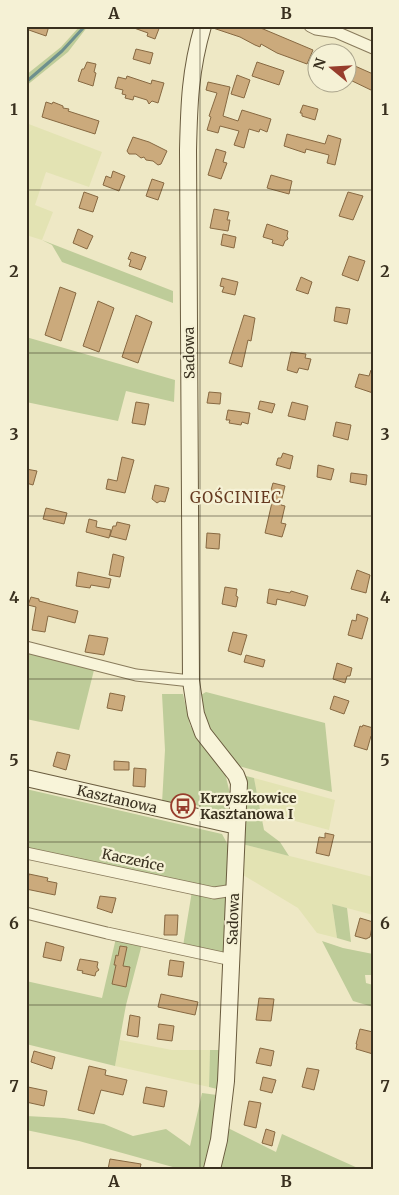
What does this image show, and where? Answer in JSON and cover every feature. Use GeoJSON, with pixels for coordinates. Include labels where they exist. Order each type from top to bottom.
{"type":"FeatureCollection","features":[{"type":"Feature","properties":{"kind":"street","name":"Sadowa"},"geometry":{"type":"LineString","coordinates":[[203,26],[190,83],[188,137],[191,681],[196,714],[204,733],[236,775],[239,783],[232,960],[222,1119],[212,1169]]}},
{"type":"Feature","properties":{"kind":"street"},"geometry":{"type":"LineString","coordinates":[[310,26],[316,29],[336,32],[373,48]]}},
{"type":"Feature","properties":{"kind":"street"},"geometry":{"type":"LineString","coordinates":[[26,647],[136,675],[191,681]]}},
{"type":"Feature","properties":{"kind":"street","name":"Kasztanowa"},"geometry":{"type":"LineString","coordinates":[[26,778],[237,826]]}},
{"type":"Feature","properties":{"kind":"street","name":"Kaczeńce"},"geometry":{"type":"LineString","coordinates":[[26,853],[214,893],[234,890]]}},
{"type":"Feature","properties":{"kind":"street"},"geometry":{"type":"LineString","coordinates":[[26,913],[232,960]]}},
{"type":"Feature","properties":{"kind":"green space"},"geometry":{"type":"Polygon","coordinates":[[[80,26],[88,26],[68,52],[26,86],[26,75],[61,47],[80,26]]]}},
{"type":"Feature","properties":{"kind":"green space"},"geometry":{"type":"Polygon","coordinates":[[[26,123],[102,152],[89,187],[46,172],[35,205],[53,212],[42,240],[26,235],[26,123]]]}},
{"type":"Feature","properties":{"kind":"green space"},"geometry":{"type":"Polygon","coordinates":[[[42,240],[173,291],[173,303],[62,262],[52,245],[42,240]]]}},
{"type":"Feature","properties":{"kind":"green space"},"geometry":{"type":"Polygon","coordinates":[[[26,337],[175,380],[174,402],[126,391],[118,421],[26,402],[26,337]]]}},
{"type":"Feature","properties":{"kind":"green space"},"geometry":{"type":"Polygon","coordinates":[[[26,652],[94,670],[79,730],[26,719],[26,652]]]}},
{"type":"Feature","properties":{"kind":"green space"},"geometry":{"type":"Polygon","coordinates":[[[206,692],[325,723],[332,792],[235,765],[211,734],[199,696],[206,692]]]}},
{"type":"Feature","properties":{"kind":"green space"},"geometry":{"type":"Polygon","coordinates":[[[162,694],[183,694],[190,725],[201,744],[225,773],[231,798],[228,811],[220,815],[192,804],[162,803],[165,750],[162,694]]]}},
{"type":"Feature","properties":{"kind":"green space"},"geometry":{"type":"Polygon","coordinates":[[[242,775],[254,778],[264,830],[280,842],[289,856],[242,844],[242,775]]]}},
{"type":"Feature","properties":{"kind":"green space"},"geometry":{"type":"Polygon","coordinates":[[[254,778],[335,800],[329,830],[261,812],[254,778]]]}},
{"type":"Feature","properties":{"kind":"green space"},"geometry":{"type":"Polygon","coordinates":[[[26,789],[222,834],[229,847],[226,888],[214,890],[26,849],[26,789]]]}},
{"type":"Feature","properties":{"kind":"green space"},"geometry":{"type":"Polygon","coordinates":[[[242,844],[373,877],[373,915],[332,904],[337,938],[317,933],[298,908],[243,875],[242,844]]]}},
{"type":"Feature","properties":{"kind":"green space"},"geometry":{"type":"Polygon","coordinates":[[[192,891],[226,897],[224,955],[183,946],[192,891]]]}},
{"type":"Feature","properties":{"kind":"green space"},"geometry":{"type":"Polygon","coordinates":[[[332,904],[347,908],[351,942],[337,938],[332,904]]]}},
{"type":"Feature","properties":{"kind":"green space"},"geometry":{"type":"Polygon","coordinates":[[[116,938],[142,944],[126,1005],[115,1066],[26,1044],[26,981],[102,998],[116,938]]]}},
{"type":"Feature","properties":{"kind":"green space"},"geometry":{"type":"Polygon","coordinates":[[[322,941],[343,948],[373,954],[373,975],[365,975],[366,983],[373,985],[373,1007],[353,1001],[322,941]]]}},
{"type":"Feature","properties":{"kind":"green space"},"geometry":{"type":"Polygon","coordinates":[[[120,1040],[172,1050],[210,1050],[209,1087],[115,1066],[120,1040]]]}},
{"type":"Feature","properties":{"kind":"green space"},"geometry":{"type":"Polygon","coordinates":[[[210,1050],[220,1050],[217,1089],[209,1087],[210,1050]]]}},
{"type":"Feature","properties":{"kind":"green space"},"geometry":{"type":"Polygon","coordinates":[[[202,1093],[217,1095],[205,1169],[180,1169],[79,1141],[26,1130],[26,1116],[64,1118],[104,1124],[133,1136],[166,1129],[190,1146],[202,1093]]]}},
{"type":"Feature","properties":{"kind":"green space"},"geometry":{"type":"Polygon","coordinates":[[[226,1127],[276,1152],[282,1134],[360,1169],[220,1169],[226,1127]]]}},
{"type":"Feature","properties":{"kind":"building"},"geometry":{"type":"Polygon","coordinates":[[[26,26],[49,26],[46,36],[26,29],[26,26]]]}},
{"type":"Feature","properties":{"kind":"building"},"geometry":{"type":"Polygon","coordinates":[[[134,26],[160,26],[155,39],[147,36],[148,33],[134,28],[134,26]]]}},
{"type":"Feature","properties":{"kind":"building"},"geometry":{"type":"Polygon","coordinates":[[[213,26],[256,26],[306,47],[306,64],[277,53],[261,44],[260,47],[240,37],[213,28],[213,26]]]}},
{"type":"Feature","properties":{"kind":"building"},"geometry":{"type":"Polygon","coordinates":[[[136,49],[153,53],[150,64],[133,59],[136,49]]]}},
{"type":"Feature","properties":{"kind":"building"},"geometry":{"type":"Polygon","coordinates":[[[87,62],[96,64],[93,86],[78,81],[82,69],[84,69],[87,62]]]}},
{"type":"Feature","properties":{"kind":"building"},"geometry":{"type":"Polygon","coordinates":[[[257,62],[284,71],[279,85],[252,76],[257,62]]]}},
{"type":"Feature","properties":{"kind":"building"},"geometry":{"type":"Polygon","coordinates":[[[356,66],[373,74],[373,91],[356,83],[356,66]]]}},
{"type":"Feature","properties":{"kind":"building"},"geometry":{"type":"Polygon","coordinates":[[[237,75],[250,80],[244,98],[231,94],[237,75]]]}},
{"type":"Feature","properties":{"kind":"building"},"geometry":{"type":"Polygon","coordinates":[[[127,76],[151,84],[152,80],[164,83],[158,103],[152,101],[149,104],[147,100],[134,96],[133,100],[125,98],[126,95],[122,94],[123,90],[115,88],[118,77],[126,79],[127,76]]]}},
{"type":"Feature","properties":{"kind":"building"},"geometry":{"type":"Polygon","coordinates":[[[208,82],[230,87],[223,116],[238,121],[242,110],[271,119],[267,132],[260,129],[259,132],[249,129],[244,148],[234,145],[239,131],[220,126],[218,133],[207,130],[211,117],[209,116],[217,93],[206,90],[208,82]]]}},
{"type":"Feature","properties":{"kind":"building"},"geometry":{"type":"Polygon","coordinates":[[[46,102],[52,104],[53,102],[69,109],[68,111],[99,121],[95,134],[42,117],[46,102]]]}},
{"type":"Feature","properties":{"kind":"building"},"geometry":{"type":"Polygon","coordinates":[[[303,105],[318,109],[315,120],[302,116],[302,113],[300,113],[303,105]]]}},
{"type":"Feature","properties":{"kind":"building"},"geometry":{"type":"Polygon","coordinates":[[[287,134],[325,144],[328,135],[341,139],[335,165],[327,163],[329,155],[306,149],[305,153],[284,146],[287,134]]]}},
{"type":"Feature","properties":{"kind":"building"},"geometry":{"type":"Polygon","coordinates":[[[133,137],[167,151],[161,164],[158,165],[136,154],[129,154],[127,151],[133,137]]]}},
{"type":"Feature","properties":{"kind":"building"},"geometry":{"type":"Polygon","coordinates":[[[216,149],[226,152],[223,162],[227,163],[221,179],[208,175],[216,149]]]}},
{"type":"Feature","properties":{"kind":"building"},"geometry":{"type":"Polygon","coordinates":[[[113,171],[125,176],[119,191],[103,185],[106,176],[111,178],[113,171]]]}},
{"type":"Feature","properties":{"kind":"building"},"geometry":{"type":"Polygon","coordinates":[[[271,175],[292,181],[289,194],[267,188],[271,175]]]}},
{"type":"Feature","properties":{"kind":"building"},"geometry":{"type":"Polygon","coordinates":[[[152,179],[164,183],[158,200],[146,196],[152,179]]]}},
{"type":"Feature","properties":{"kind":"building"},"geometry":{"type":"Polygon","coordinates":[[[84,192],[98,197],[93,212],[79,208],[84,192]]]}},
{"type":"Feature","properties":{"kind":"building"},"geometry":{"type":"Polygon","coordinates":[[[348,192],[363,196],[353,220],[339,216],[348,192]]]}},
{"type":"Feature","properties":{"kind":"building"},"geometry":{"type":"Polygon","coordinates":[[[214,209],[229,212],[227,220],[230,220],[228,231],[210,228],[214,209]]]}},
{"type":"Feature","properties":{"kind":"building"},"geometry":{"type":"Polygon","coordinates":[[[267,224],[288,231],[288,239],[283,246],[272,243],[273,240],[263,237],[267,224]]]}},
{"type":"Feature","properties":{"kind":"building"},"geometry":{"type":"Polygon","coordinates":[[[78,229],[93,236],[87,249],[73,243],[78,229]]]}},
{"type":"Feature","properties":{"kind":"building"},"geometry":{"type":"Polygon","coordinates":[[[223,234],[236,237],[234,248],[221,245],[223,234]]]}},
{"type":"Feature","properties":{"kind":"building"},"geometry":{"type":"Polygon","coordinates":[[[131,252],[146,257],[141,270],[129,266],[131,260],[128,259],[131,252]]]}},
{"type":"Feature","properties":{"kind":"building"},"geometry":{"type":"Polygon","coordinates":[[[349,256],[365,261],[358,281],[342,275],[349,256]]]}},
{"type":"Feature","properties":{"kind":"building"},"geometry":{"type":"Polygon","coordinates":[[[301,277],[312,282],[308,294],[296,290],[301,277]]]}},
{"type":"Feature","properties":{"kind":"building"},"geometry":{"type":"Polygon","coordinates":[[[222,278],[238,282],[235,295],[222,292],[224,287],[220,286],[222,278]]]}},
{"type":"Feature","properties":{"kind":"building"},"geometry":{"type":"Polygon","coordinates":[[[60,287],[76,293],[61,341],[45,335],[60,287]]]}},
{"type":"Feature","properties":{"kind":"building"},"geometry":{"type":"Polygon","coordinates":[[[98,301],[114,308],[99,352],[83,346],[98,301]]]}},
{"type":"Feature","properties":{"kind":"building"},"geometry":{"type":"Polygon","coordinates":[[[336,307],[350,309],[347,324],[334,321],[336,307]]]}},
{"type":"Feature","properties":{"kind":"building"},"geometry":{"type":"Polygon","coordinates":[[[136,315],[152,322],[138,363],[122,357],[136,315]]]}},
{"type":"Feature","properties":{"kind":"building"},"geometry":{"type":"Polygon","coordinates":[[[244,315],[255,318],[251,341],[248,340],[242,367],[229,363],[244,315]]]}},
{"type":"Feature","properties":{"kind":"building"},"geometry":{"type":"Polygon","coordinates":[[[291,352],[306,354],[305,358],[311,359],[308,370],[299,368],[297,373],[287,370],[291,352]]]}},
{"type":"Feature","properties":{"kind":"building"},"geometry":{"type":"Polygon","coordinates":[[[371,370],[373,370],[373,393],[355,387],[359,374],[369,376],[371,370]]]}},
{"type":"Feature","properties":{"kind":"building"},"geometry":{"type":"Polygon","coordinates":[[[209,392],[221,393],[220,404],[207,403],[209,392]]]}},
{"type":"Feature","properties":{"kind":"building"},"geometry":{"type":"Polygon","coordinates":[[[260,401],[275,404],[272,413],[258,409],[260,401]]]}},
{"type":"Feature","properties":{"kind":"building"},"geometry":{"type":"Polygon","coordinates":[[[136,402],[149,404],[145,425],[132,423],[136,402]]]}},
{"type":"Feature","properties":{"kind":"building"},"geometry":{"type":"Polygon","coordinates":[[[292,402],[308,406],[305,420],[288,416],[292,402]]]}},
{"type":"Feature","properties":{"kind":"building"},"geometry":{"type":"Polygon","coordinates":[[[228,410],[250,413],[248,424],[242,422],[241,425],[229,423],[230,420],[226,420],[228,410]]]}},
{"type":"Feature","properties":{"kind":"building"},"geometry":{"type":"Polygon","coordinates":[[[336,422],[351,425],[348,440],[333,436],[336,422]]]}},
{"type":"Feature","properties":{"kind":"building"},"geometry":{"type":"Polygon","coordinates":[[[283,453],[293,456],[290,469],[276,465],[278,458],[281,458],[283,453]]]}},
{"type":"Feature","properties":{"kind":"building"},"geometry":{"type":"Polygon","coordinates":[[[122,457],[134,460],[125,493],[106,489],[108,479],[117,481],[122,457]]]}},
{"type":"Feature","properties":{"kind":"building"},"geometry":{"type":"Polygon","coordinates":[[[318,465],[334,469],[331,480],[317,477],[318,465]]]}},
{"type":"Feature","properties":{"kind":"building"},"geometry":{"type":"Polygon","coordinates":[[[26,469],[37,471],[33,485],[26,483],[26,469]]]}},
{"type":"Feature","properties":{"kind":"building"},"geometry":{"type":"Polygon","coordinates":[[[351,473],[367,475],[366,485],[350,482],[351,473]]]}},
{"type":"Feature","properties":{"kind":"building"},"geometry":{"type":"Polygon","coordinates":[[[273,483],[285,486],[281,502],[281,505],[285,506],[281,523],[286,524],[282,537],[265,533],[273,498],[269,497],[273,483]]]}},
{"type":"Feature","properties":{"kind":"building"},"geometry":{"type":"Polygon","coordinates":[[[155,485],[169,488],[165,502],[160,501],[157,503],[152,499],[155,485]]]}},
{"type":"Feature","properties":{"kind":"building"},"geometry":{"type":"Polygon","coordinates":[[[46,508],[67,513],[64,524],[43,519],[46,508]]]}},
{"type":"Feature","properties":{"kind":"building"},"geometry":{"type":"Polygon","coordinates":[[[89,519],[97,521],[96,527],[111,530],[109,538],[86,532],[89,519]]]}},
{"type":"Feature","properties":{"kind":"building"},"geometry":{"type":"Polygon","coordinates":[[[117,522],[130,525],[126,540],[110,536],[113,526],[116,526],[117,522]]]}},
{"type":"Feature","properties":{"kind":"building"},"geometry":{"type":"Polygon","coordinates":[[[207,533],[220,534],[219,549],[206,548],[207,533]]]}},
{"type":"Feature","properties":{"kind":"building"},"geometry":{"type":"Polygon","coordinates":[[[113,554],[124,557],[120,577],[109,575],[113,554]]]}},
{"type":"Feature","properties":{"kind":"building"},"geometry":{"type":"Polygon","coordinates":[[[357,570],[370,575],[366,593],[351,589],[357,570]]]}},
{"type":"Feature","properties":{"kind":"building"},"geometry":{"type":"Polygon","coordinates":[[[78,572],[111,579],[109,588],[91,585],[90,588],[76,586],[78,572]]]}},
{"type":"Feature","properties":{"kind":"building"},"geometry":{"type":"Polygon","coordinates":[[[225,587],[237,589],[236,607],[222,604],[225,587]]]}},
{"type":"Feature","properties":{"kind":"building"},"geometry":{"type":"Polygon","coordinates":[[[269,589],[290,593],[291,591],[308,596],[305,606],[277,599],[276,605],[267,603],[269,589]]]}},
{"type":"Feature","properties":{"kind":"building"},"geometry":{"type":"Polygon","coordinates":[[[31,597],[39,599],[39,601],[78,611],[75,623],[48,616],[45,632],[32,630],[36,607],[28,605],[31,597]]]}},
{"type":"Feature","properties":{"kind":"building"},"geometry":{"type":"Polygon","coordinates":[[[357,614],[368,618],[362,639],[348,635],[352,620],[356,621],[357,614]]]}},
{"type":"Feature","properties":{"kind":"building"},"geometry":{"type":"Polygon","coordinates":[[[233,632],[247,635],[241,655],[228,651],[233,632]]]}},
{"type":"Feature","properties":{"kind":"building"},"geometry":{"type":"Polygon","coordinates":[[[89,635],[108,638],[104,655],[85,652],[89,635]]]}},
{"type":"Feature","properties":{"kind":"building"},"geometry":{"type":"Polygon","coordinates":[[[246,655],[265,660],[263,667],[244,662],[246,655]]]}},
{"type":"Feature","properties":{"kind":"building"},"geometry":{"type":"Polygon","coordinates":[[[337,663],[352,668],[350,676],[347,676],[345,683],[333,679],[337,663]]]}},
{"type":"Feature","properties":{"kind":"building"},"geometry":{"type":"Polygon","coordinates":[[[110,693],[125,696],[122,711],[107,708],[110,693]]]}},
{"type":"Feature","properties":{"kind":"building"},"geometry":{"type":"Polygon","coordinates":[[[334,696],[349,701],[344,714],[330,709],[334,696]]]}},
{"type":"Feature","properties":{"kind":"building"},"geometry":{"type":"Polygon","coordinates":[[[363,725],[373,728],[373,736],[371,736],[367,750],[354,746],[360,726],[362,727],[363,725]]]}},
{"type":"Feature","properties":{"kind":"building"},"geometry":{"type":"Polygon","coordinates":[[[57,752],[70,755],[66,770],[53,766],[57,752]]]}},
{"type":"Feature","properties":{"kind":"building"},"geometry":{"type":"Polygon","coordinates":[[[114,761],[129,762],[129,770],[114,770],[114,761]]]}},
{"type":"Feature","properties":{"kind":"building"},"geometry":{"type":"Polygon","coordinates":[[[134,768],[146,769],[145,787],[133,786],[134,768]]]}},
{"type":"Feature","properties":{"kind":"building"},"geometry":{"type":"Polygon","coordinates":[[[325,833],[334,835],[329,856],[316,853],[319,837],[325,838],[325,833]]]}},
{"type":"Feature","properties":{"kind":"building"},"geometry":{"type":"Polygon","coordinates":[[[29,874],[48,878],[47,881],[57,883],[55,895],[26,889],[29,874]]]}},
{"type":"Feature","properties":{"kind":"building"},"geometry":{"type":"Polygon","coordinates":[[[100,896],[116,898],[112,913],[97,908],[100,896]]]}},
{"type":"Feature","properties":{"kind":"building"},"geometry":{"type":"Polygon","coordinates":[[[165,915],[178,915],[177,935],[164,935],[165,915]]]}},
{"type":"Feature","properties":{"kind":"building"},"geometry":{"type":"Polygon","coordinates":[[[360,918],[373,922],[370,937],[366,939],[355,936],[360,918]]]}},
{"type":"Feature","properties":{"kind":"building"},"geometry":{"type":"Polygon","coordinates":[[[46,942],[64,947],[61,961],[43,957],[46,942]]]}},
{"type":"Feature","properties":{"kind":"building"},"geometry":{"type":"Polygon","coordinates":[[[120,946],[127,947],[123,966],[130,967],[126,987],[112,984],[116,955],[118,956],[120,946]]]}},
{"type":"Feature","properties":{"kind":"building"},"geometry":{"type":"Polygon","coordinates":[[[80,959],[98,962],[97,967],[99,970],[95,976],[77,970],[80,959]]]}},
{"type":"Feature","properties":{"kind":"building"},"geometry":{"type":"Polygon","coordinates":[[[170,960],[184,962],[182,977],[168,975],[170,960]]]}},
{"type":"Feature","properties":{"kind":"building"},"geometry":{"type":"Polygon","coordinates":[[[161,994],[198,1002],[195,1015],[158,1007],[161,994]]]}},
{"type":"Feature","properties":{"kind":"building"},"geometry":{"type":"Polygon","coordinates":[[[259,998],[274,999],[271,1021],[256,1020],[259,998]]]}},
{"type":"Feature","properties":{"kind":"building"},"geometry":{"type":"Polygon","coordinates":[[[130,1015],[140,1017],[138,1037],[127,1035],[130,1015]]]}},
{"type":"Feature","properties":{"kind":"building"},"geometry":{"type":"Polygon","coordinates":[[[159,1024],[174,1026],[172,1041],[157,1039],[159,1024]]]}},
{"type":"Feature","properties":{"kind":"building"},"geometry":{"type":"Polygon","coordinates":[[[360,1029],[373,1032],[373,1054],[356,1049],[360,1029]]]}},
{"type":"Feature","properties":{"kind":"building"},"geometry":{"type":"Polygon","coordinates":[[[260,1048],[274,1051],[271,1066],[256,1063],[260,1048]]]}},
{"type":"Feature","properties":{"kind":"building"},"geometry":{"type":"Polygon","coordinates":[[[34,1051],[55,1057],[52,1069],[31,1062],[34,1051]]]}},
{"type":"Feature","properties":{"kind":"building"},"geometry":{"type":"Polygon","coordinates":[[[89,1066],[106,1070],[105,1075],[127,1080],[123,1095],[101,1090],[94,1114],[78,1110],[89,1066]]]}},
{"type":"Feature","properties":{"kind":"building"},"geometry":{"type":"Polygon","coordinates":[[[307,1068],[319,1070],[314,1090],[302,1087],[307,1068]]]}},
{"type":"Feature","properties":{"kind":"building"},"geometry":{"type":"Polygon","coordinates":[[[263,1077],[276,1080],[272,1093],[260,1090],[263,1077]]]}},
{"type":"Feature","properties":{"kind":"building"},"geometry":{"type":"Polygon","coordinates":[[[28,1087],[47,1091],[44,1106],[26,1102],[28,1087]]]}},
{"type":"Feature","properties":{"kind":"building"},"geometry":{"type":"Polygon","coordinates":[[[146,1087],[167,1091],[164,1107],[143,1103],[146,1087]]]}},
{"type":"Feature","properties":{"kind":"building"},"geometry":{"type":"Polygon","coordinates":[[[249,1101],[261,1103],[256,1128],[244,1125],[249,1101]]]}},
{"type":"Feature","properties":{"kind":"building"},"geometry":{"type":"Polygon","coordinates":[[[266,1129],[275,1132],[272,1146],[262,1143],[266,1129]]]}},
{"type":"Feature","properties":{"kind":"building"},"geometry":{"type":"Polygon","coordinates":[[[110,1159],[141,1164],[140,1169],[108,1169],[110,1159]]]}},
{"type":"Feature","properties":{"kind":"waterway"},"geometry":{"type":"LineString","coordinates":[[26,82],[62,51],[85,26]]}},
{"type":"Feature","properties":{"kind":"place","name":"Krzyszkowice Kasztanowa I"},"geometry":{"type":"Point","coordinates":[183,806]}},
{"type":"Feature","properties":{"kind":"district","name":"GOŚCINIEC"},"geometry":{"type":"Point","coordinates":[236,497]}}]}
